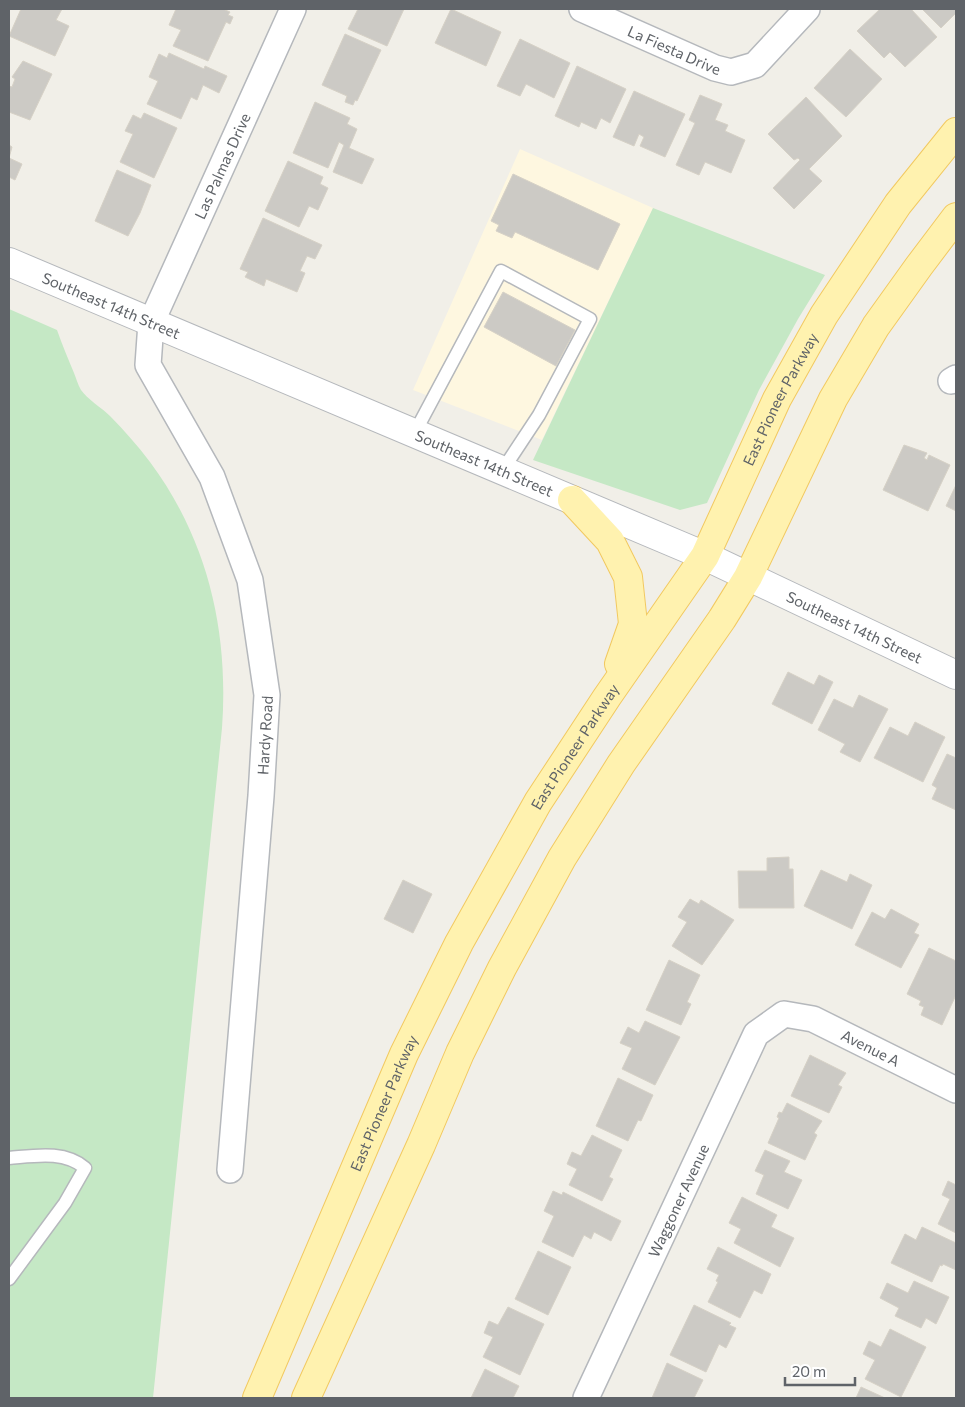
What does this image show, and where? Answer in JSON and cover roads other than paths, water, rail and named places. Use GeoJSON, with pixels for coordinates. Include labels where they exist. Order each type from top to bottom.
{"type":"FeatureCollection","features":[{"type":"Feature","properties":{"kind":"main road","name":"East Pioneer Parkway"},"geometry":{"type":"LineString","coordinates":[[257,1398],[404,1054],[459,943],[538,802],[607,697],[704,556],[778,399],[824,315],[898,204],[956,132]]}},
{"type":"Feature","properties":{"kind":"main road"},"geometry":{"type":"LineString","coordinates":[[306,1398],[421,1145],[460,1053],[502,968],[562,858],[614,776],[722,619],[748,577],[833,399],[876,326],[956,217]]}},
{"type":"Feature","properties":{"kind":"main road"},"geometry":{"type":"LineString","coordinates":[[572,500],[610,541],[628,577],[633,624],[607,697]]}},
{"type":"Feature","properties":{"kind":"street","name":"Las Palmas Drive"},"geometry":{"type":"LineString","coordinates":[[151,323],[293,9]]}},
{"type":"Feature","properties":{"kind":"street","name":"La Fiesta Drive"},"geometry":{"type":"LineString","coordinates":[[582,9],[715,68],[731,72],[755,64],[807,9]]}},
{"type":"Feature","properties":{"kind":"street","name":"Southeast 14th Street"},"geometry":{"type":"LineString","coordinates":[[9,262],[704,556],[956,675]]}},
{"type":"Feature","properties":{"kind":"street","name":"Hardy Road"},"geometry":{"type":"LineString","coordinates":[[151,323],[148,366],[212,477],[250,580],[267,695],[260,806],[230,1170]]}},
{"type":"Feature","properties":{"kind":"street","name":"Avenue A"},"geometry":{"type":"LineString","coordinates":[[784,1014],[813,1019],[956,1090]]}},
{"type":"Feature","properties":{"kind":"street","name":"Waggoner Avenue"},"geometry":{"type":"LineString","coordinates":[[586,1398],[756,1034],[784,1014]]}},
{"type":"Feature","properties":{"kind":"lane"},"geometry":{"type":"LineString","coordinates":[[414,434],[501,271],[590,318],[539,415],[502,471]]}},
{"type":"Feature","properties":{"kind":"lane"},"geometry":{"type":"LineString","coordinates":[[9,1158],[55,1155],[78,1162],[85,1168],[65,1203],[9,1278]]}}]}
